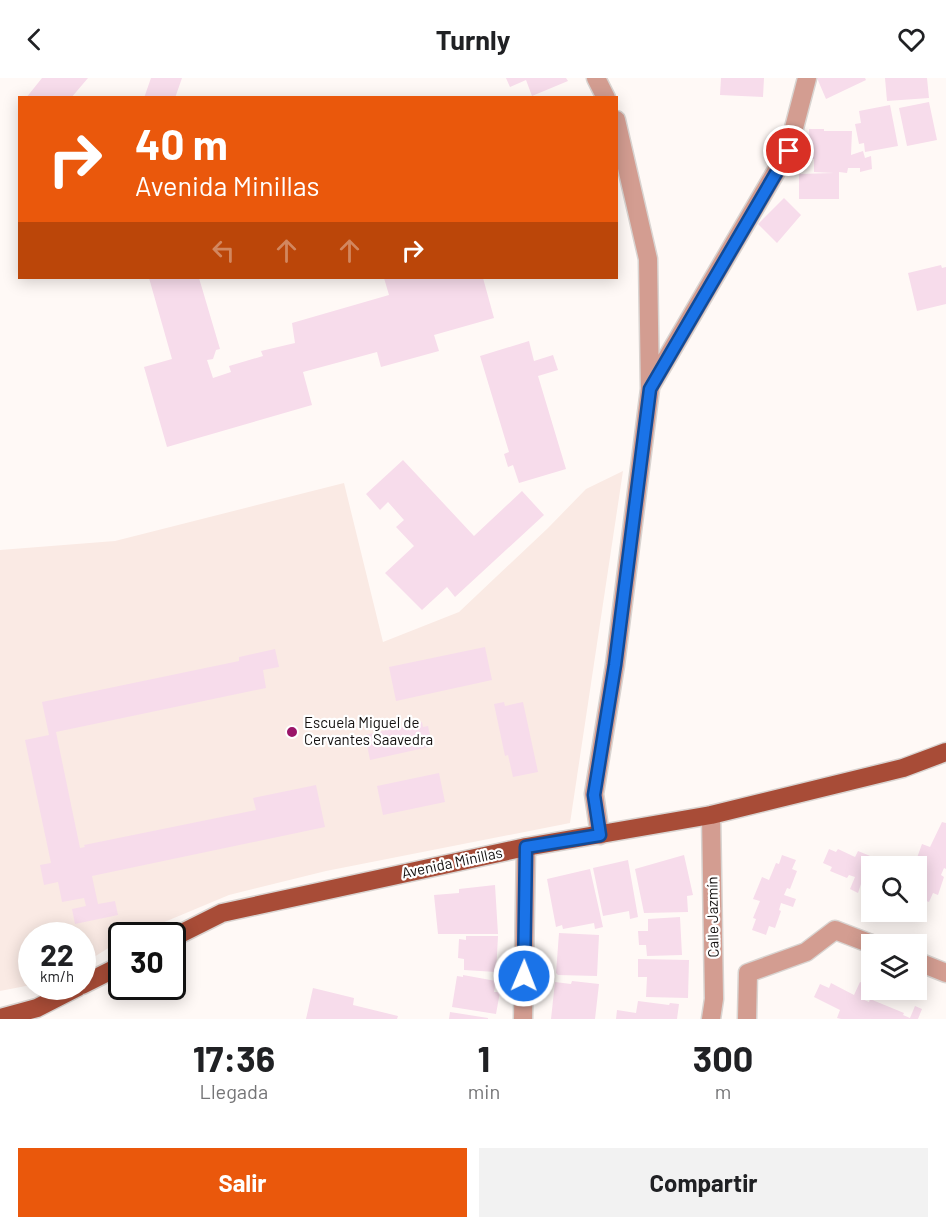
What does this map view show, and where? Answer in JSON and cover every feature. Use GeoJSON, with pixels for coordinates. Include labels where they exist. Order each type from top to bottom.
{"type":"FeatureCollection","features":[{"type":"Feature","properties":{"kind":"main road","name":"Avenida Minillas"},"geometry":{"type":"LineString","coordinates":[[186,931],[222,913],[526,847],[711,815],[903,768],[946,752]]}},
{"type":"Feature","properties":{"kind":"main road"},"geometry":{"type":"LineString","coordinates":[[0,1018],[37,1008],[53,1000]]}},
{"type":"Feature","properties":{"kind":"street"},"geometry":{"type":"LineString","coordinates":[[596,78],[605,96]]}},
{"type":"Feature","properties":{"kind":"street"},"geometry":{"type":"LineString","coordinates":[[650,389],[789,151],[807,78]]}},
{"type":"Feature","properties":{"kind":"street"},"geometry":{"type":"LineString","coordinates":[[600,835],[594,795],[615,665],[650,389],[648,259],[618,129]]}},
{"type":"Feature","properties":{"kind":"street","name":"Calle Jazmín"},"geometry":{"type":"LineString","coordinates":[[711,815],[714,999],[711,1019]]}},
{"type":"Feature","properties":{"kind":"street"},"geometry":{"type":"LineString","coordinates":[[523,1019],[526,847]]}},
{"type":"Feature","properties":{"kind":"street"},"geometry":{"type":"LineString","coordinates":[[747,1019],[748,973],[806,952],[835,930],[861,940]]}},
{"type":"Feature","properties":{"kind":"street"},"geometry":{"type":"LineString","coordinates":[[927,966],[946,973]]}},
{"type":"Feature","properties":{"kind":"shaded area","name":"Escuela Miguel de Cervantes Saavedra"},"geometry":{"type":"Polygon","coordinates":[[[623,471],[570,823],[326,871],[229,895],[164,922],[108,922],[108,948],[96,956],[96,922],[18,922],[18,988],[0,991],[0,550],[115,541],[344,483],[383,642],[459,612],[586,489],[623,471]]]}},
{"type":"Feature","properties":{"kind":"building"},"geometry":{"type":"Polygon","coordinates":[[[42,78],[88,78],[73,96],[28,96],[42,78]]]}},
{"type":"Feature","properties":{"kind":"building"},"geometry":{"type":"Polygon","coordinates":[[[151,78],[182,78],[176,96],[145,96],[151,78]]]}},
{"type":"Feature","properties":{"kind":"building"},"geometry":{"type":"Polygon","coordinates":[[[506,78],[566,78],[568,81],[532,96],[526,80],[510,87],[506,78]]]}},
{"type":"Feature","properties":{"kind":"building"},"geometry":{"type":"Polygon","coordinates":[[[721,78],[764,78],[763,97],[720,95],[721,78]]]}},
{"type":"Feature","properties":{"kind":"building"},"geometry":{"type":"Polygon","coordinates":[[[817,78],[865,78],[866,80],[826,99],[817,78]]]}},
{"type":"Feature","properties":{"kind":"building"},"geometry":{"type":"Polygon","coordinates":[[[885,78],[927,78],[929,98],[887,101],[885,78]]]}},
{"type":"Feature","properties":{"kind":"building"},"geometry":{"type":"Polygon","coordinates":[[[929,102],[937,140],[907,146],[899,108],[929,102]]]}},
{"type":"Feature","properties":{"kind":"building"},"geometry":{"type":"Polygon","coordinates":[[[890,105],[898,146],[865,152],[864,143],[859,144],[855,124],[861,123],[859,111],[890,105]]]}},
{"type":"Feature","properties":{"kind":"building"},"geometry":{"type":"Polygon","coordinates":[[[809,129],[852,131],[851,155],[863,151],[865,158],[871,156],[872,169],[860,172],[860,168],[848,168],[847,173],[839,172],[839,199],[799,199],[799,174],[834,173],[814,172],[814,159],[810,159],[809,129]]]}},
{"type":"Feature","properties":{"kind":"building"},"geometry":{"type":"Polygon","coordinates":[[[784,198],[801,215],[777,243],[758,224],[784,198]]]}},
{"type":"Feature","properties":{"kind":"building"},"geometry":{"type":"Polygon","coordinates":[[[941,265],[942,268],[946,267],[946,304],[917,311],[908,273],[941,265]]]}},
{"type":"Feature","properties":{"kind":"building"},"geometry":{"type":"Polygon","coordinates":[[[149,279],[199,279],[220,349],[216,350],[213,359],[207,360],[213,378],[231,372],[229,366],[263,356],[261,351],[295,343],[292,323],[389,295],[384,279],[483,279],[494,318],[434,335],[439,351],[381,367],[377,352],[303,372],[312,405],[167,447],[144,367],[172,359],[149,279]]]}},
{"type":"Feature","properties":{"kind":"building"},"geometry":{"type":"Polygon","coordinates":[[[529,341],[534,361],[553,355],[558,370],[538,376],[566,469],[519,483],[513,465],[508,467],[504,454],[509,452],[480,356],[529,341]]]}},
{"type":"Feature","properties":{"kind":"building"},"geometry":{"type":"Polygon","coordinates":[[[403,460],[474,536],[522,491],[544,515],[455,597],[447,587],[422,610],[385,573],[414,546],[396,527],[404,520],[388,502],[380,510],[366,494],[403,460]]]}},
{"type":"Feature","properties":{"kind":"building"},"geometry":{"type":"Polygon","coordinates":[[[485,647],[492,680],[396,701],[389,667],[485,647]]]}},
{"type":"Feature","properties":{"kind":"building"},"geometry":{"type":"Polygon","coordinates":[[[275,649],[279,667],[263,670],[266,688],[56,732],[80,848],[85,847],[84,845],[256,810],[253,798],[316,785],[325,827],[92,876],[98,904],[115,901],[118,915],[75,922],[72,909],[86,906],[84,898],[62,902],[58,882],[44,885],[40,865],[51,863],[25,740],[49,735],[42,702],[239,661],[239,657],[275,649]]]}},
{"type":"Feature","properties":{"kind":"building"},"geometry":{"type":"Polygon","coordinates":[[[504,702],[505,706],[523,702],[538,772],[513,777],[508,755],[505,756],[494,704],[504,702]]]}},
{"type":"Feature","properties":{"kind":"building"},"geometry":{"type":"Polygon","coordinates":[[[422,722],[423,727],[428,726],[432,743],[428,744],[429,747],[370,760],[365,735],[422,722]]]}},
{"type":"Feature","properties":{"kind":"building"},"geometry":{"type":"Polygon","coordinates":[[[439,773],[445,802],[383,815],[377,786],[439,773]]]}},
{"type":"Feature","properties":{"kind":"building"},"geometry":{"type":"Polygon","coordinates":[[[942,822],[946,823],[946,869],[944,868],[941,875],[944,877],[938,895],[933,893],[929,902],[927,901],[927,856],[918,856],[922,844],[930,847],[942,822]]]}},
{"type":"Feature","properties":{"kind":"building"},"geometry":{"type":"Polygon","coordinates":[[[829,849],[836,852],[838,849],[855,857],[858,851],[870,856],[861,856],[861,884],[858,893],[850,889],[855,877],[849,875],[847,878],[830,871],[832,867],[823,863],[829,849]]]}},
{"type":"Feature","properties":{"kind":"building"},"geometry":{"type":"Polygon","coordinates":[[[684,855],[693,895],[687,896],[688,912],[644,913],[635,869],[684,855]]]}},
{"type":"Feature","properties":{"kind":"building"},"geometry":{"type":"Polygon","coordinates":[[[782,855],[796,860],[792,869],[797,871],[790,889],[787,888],[784,895],[796,899],[793,907],[781,903],[779,910],[781,911],[775,928],[769,926],[766,935],[752,930],[756,919],[753,918],[760,901],[753,899],[762,877],[769,880],[782,855]]]}},
{"type":"Feature","properties":{"kind":"building"},"geometry":{"type":"Polygon","coordinates":[[[628,860],[638,917],[630,919],[629,911],[603,916],[593,868],[628,860]]]}},
{"type":"Feature","properties":{"kind":"building"},"geometry":{"type":"Polygon","coordinates":[[[590,869],[603,927],[595,929],[594,923],[563,929],[562,925],[556,927],[547,879],[590,869]]]}},
{"type":"Feature","properties":{"kind":"building"},"geometry":{"type":"Polygon","coordinates":[[[495,885],[498,934],[438,934],[434,895],[459,893],[459,889],[495,885]]]}},
{"type":"Feature","properties":{"kind":"building"},"geometry":{"type":"Polygon","coordinates":[[[680,917],[682,955],[647,956],[646,945],[639,945],[638,931],[648,931],[648,919],[680,917]]]}},
{"type":"Feature","properties":{"kind":"building"},"geometry":{"type":"Polygon","coordinates":[[[559,933],[599,935],[597,976],[558,975],[556,973],[559,933]]]}},
{"type":"Feature","properties":{"kind":"building"},"geometry":{"type":"Polygon","coordinates":[[[466,936],[498,936],[496,972],[464,970],[464,959],[458,958],[459,939],[466,940],[466,936]]]}},
{"type":"Feature","properties":{"kind":"building"},"geometry":{"type":"Polygon","coordinates":[[[638,959],[689,960],[688,998],[646,997],[647,977],[638,977],[638,959]]]}},
{"type":"Feature","properties":{"kind":"building"},"geometry":{"type":"Polygon","coordinates":[[[463,975],[496,981],[494,992],[500,992],[496,1014],[452,1007],[457,976],[463,977],[463,975]]]}},
{"type":"Feature","properties":{"kind":"building"},"geometry":{"type":"Polygon","coordinates":[[[572,981],[599,984],[595,1019],[551,1019],[555,982],[571,984],[572,981]]]}},
{"type":"Feature","properties":{"kind":"building"},"geometry":{"type":"Polygon","coordinates":[[[860,982],[861,1000],[869,1002],[872,1000],[904,1013],[903,1015],[910,1018],[915,1006],[922,1009],[918,1019],[841,1019],[837,1018],[840,1010],[814,997],[820,984],[829,988],[831,983],[854,995],[860,982]]]}},
{"type":"Feature","properties":{"kind":"building"},"geometry":{"type":"Polygon","coordinates":[[[313,988],[354,998],[353,1005],[398,1016],[397,1019],[306,1019],[313,988]]]}},
{"type":"Feature","properties":{"kind":"building"},"geometry":{"type":"Polygon","coordinates":[[[638,1001],[679,1004],[677,1019],[616,1019],[617,1010],[636,1013],[638,1001]]]}},
{"type":"Feature","properties":{"kind":"building"},"geometry":{"type":"Polygon","coordinates":[[[450,1012],[488,1018],[488,1019],[449,1019],[450,1012]]]}},
{"type":"Feature","properties":{"kind":"place","name":"Escuela Miguel de Cervantes Saavedra"},"geometry":{"type":"Point","coordinates":[292,732]}},
{"type":"Feature","properties":{"kind":"route"},"geometry":{"type":"LineString","coordinates":[[524,976],[526,847],[600,835],[594,795],[615,665],[650,389],[789,151]]}}]}
